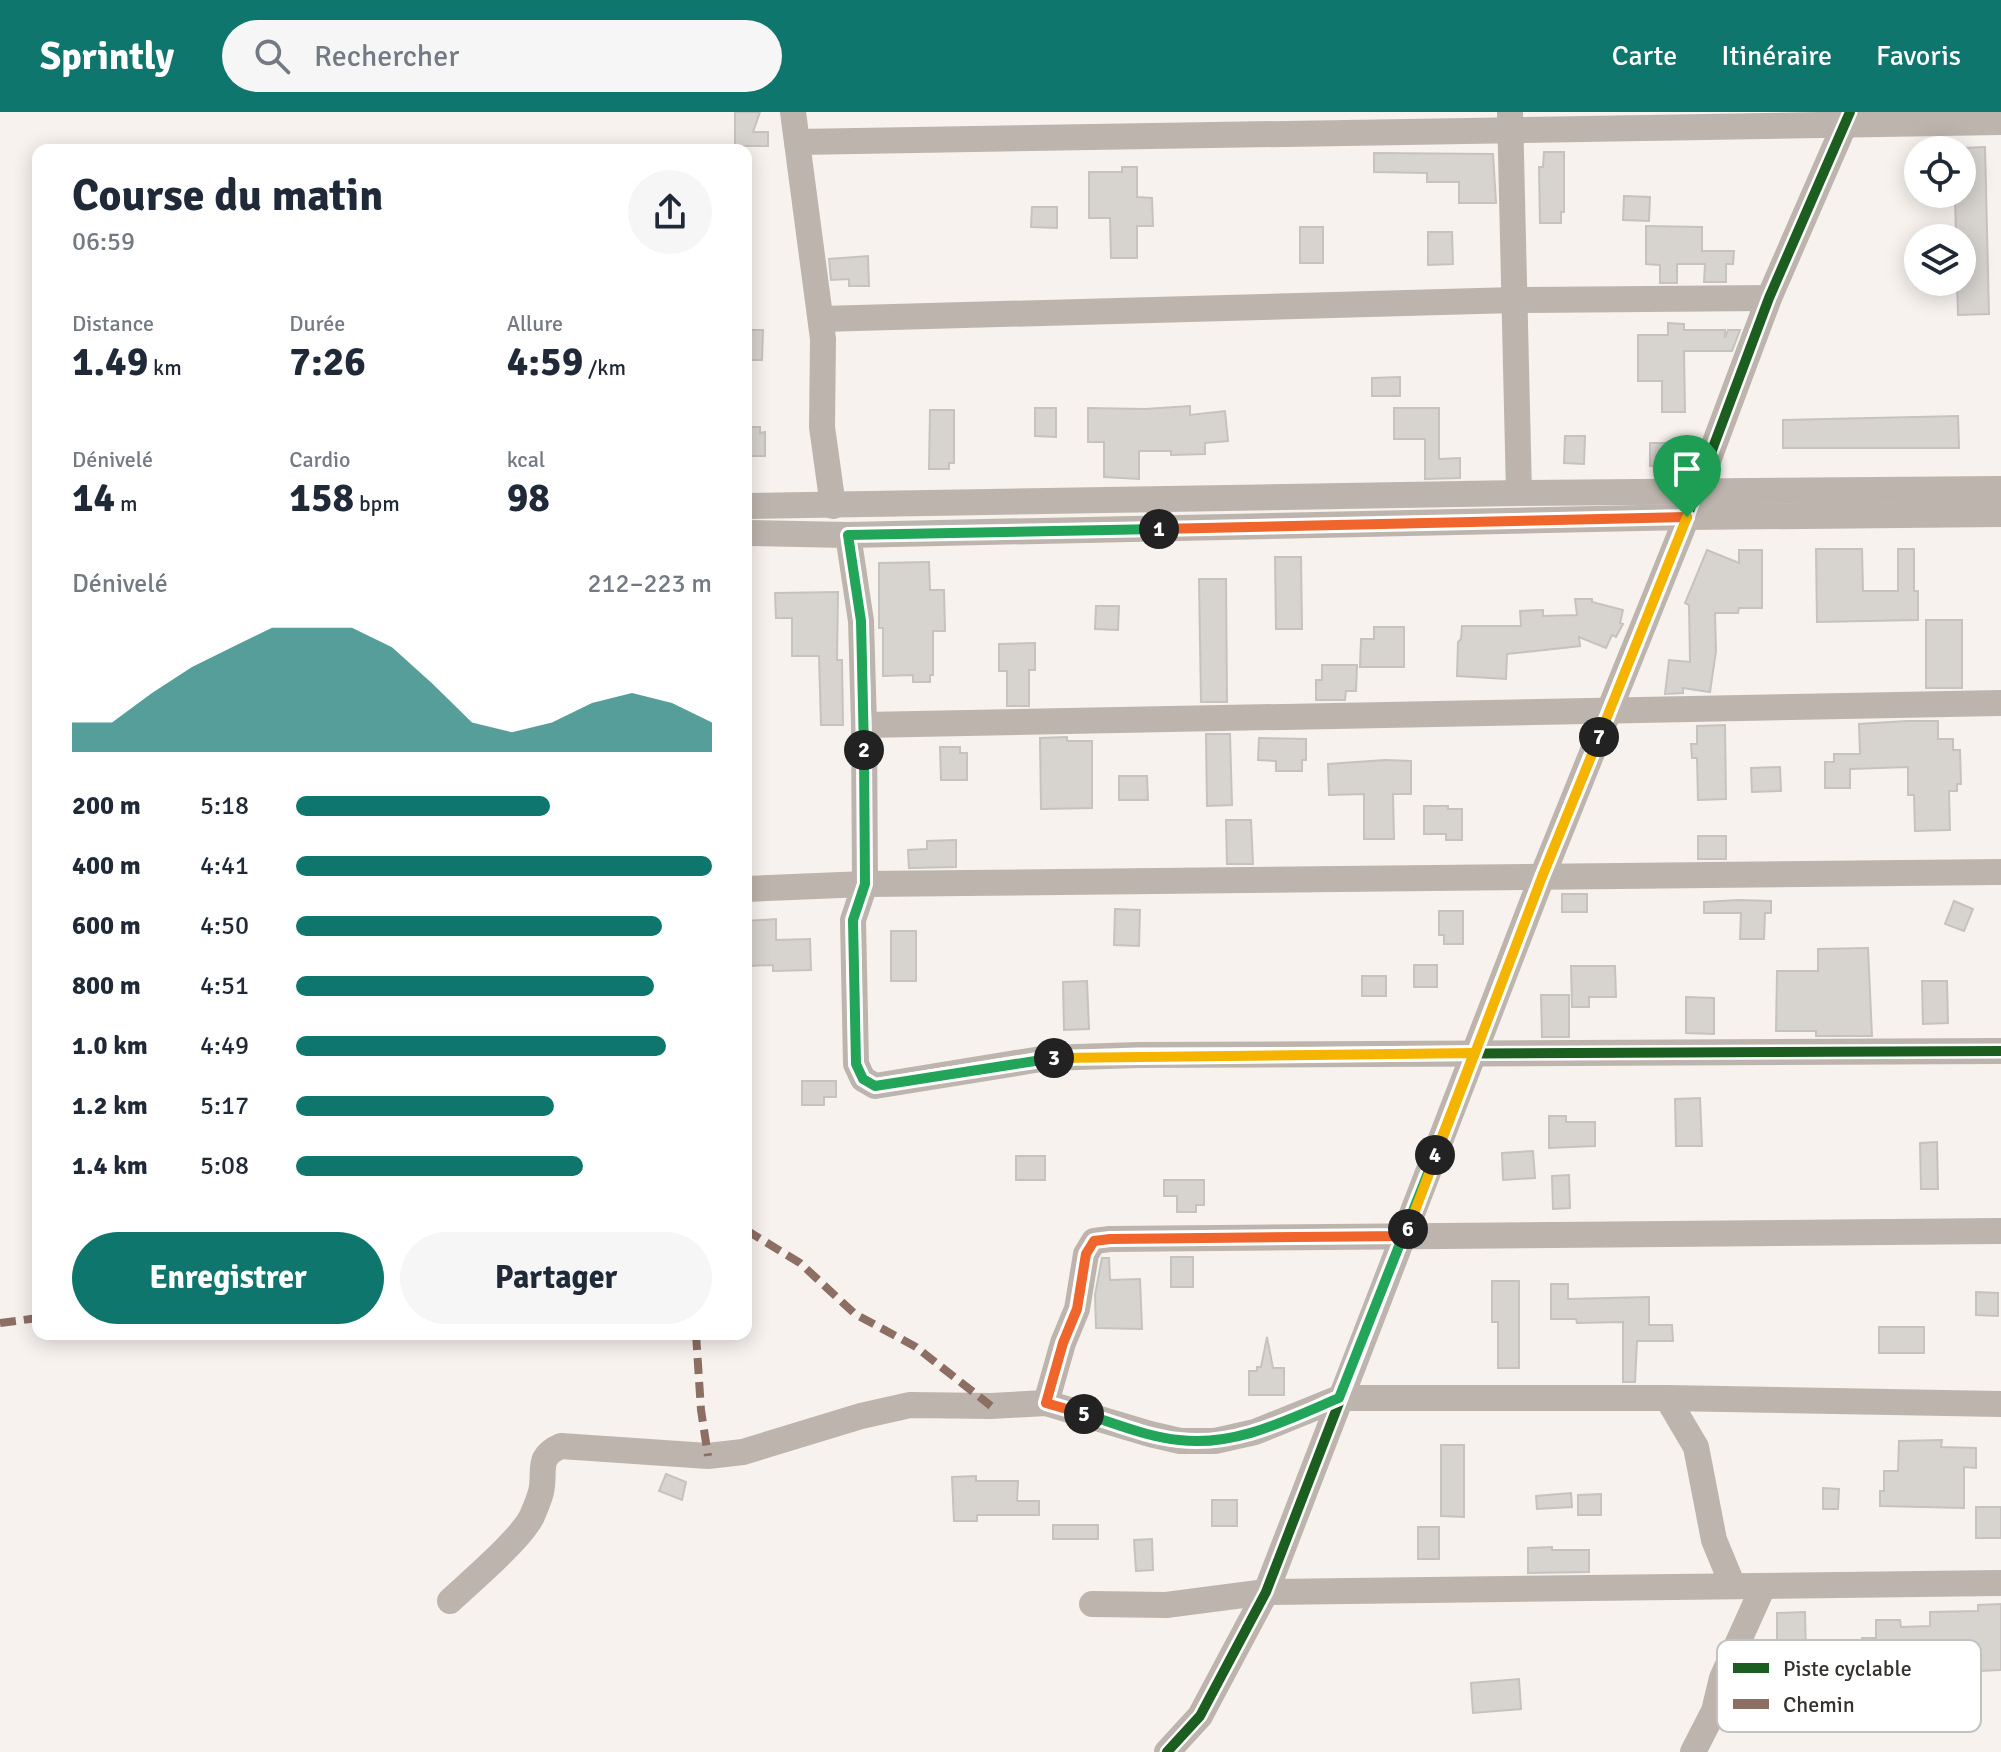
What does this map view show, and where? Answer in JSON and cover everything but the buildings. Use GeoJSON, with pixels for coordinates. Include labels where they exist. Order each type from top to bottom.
{"type":"FeatureCollection","features":[{"type":"Feature","properties":{"kind":"street"},"geometry":{"type":"LineString","coordinates":[[793,112],[821,319],[822,427],[833,506]]}},
{"type":"Feature","properties":{"kind":"street"},"geometry":{"type":"LineString","coordinates":[[797,142],[1510,121],[1848,118],[2001,122]]}},
{"type":"Feature","properties":{"kind":"street"},"geometry":{"type":"LineString","coordinates":[[1167,1752],[1200,1716],[1266,1592],[1542,877],[1692,505],[1769,298],[1848,118]]}},
{"type":"Feature","properties":{"kind":"street"},"geometry":{"type":"LineString","coordinates":[[1510,121],[1519,493]]}},
{"type":"Feature","properties":{"kind":"street"},"geometry":{"type":"LineString","coordinates":[[821,319],[1515,300],[1769,298]]}},
{"type":"Feature","properties":{"kind":"street"},"geometry":{"type":"LineString","coordinates":[[752,533],[848,535],[1692,505],[2001,489]]}},
{"type":"Feature","properties":{"kind":"street"},"geometry":{"type":"LineString","coordinates":[[752,506],[1519,493],[1692,505],[2001,514]]}},
{"type":"Feature","properties":{"kind":"street"},"geometry":{"type":"LineString","coordinates":[[848,535],[861,621],[864,725],[865,884],[853,920],[855,1049],[856,1064],[863,1079],[875,1086],[1047,1058],[2001,1051]]}},
{"type":"Feature","properties":{"kind":"street"},"geometry":{"type":"LineString","coordinates":[[864,725],[2001,703]]}},
{"type":"Feature","properties":{"kind":"street"},"geometry":{"type":"LineString","coordinates":[[752,889],[865,884],[2001,872]]}},
{"type":"Feature","properties":{"kind":"street"},"geometry":{"type":"LineString","coordinates":[[1046,1403],[1063,1343],[1077,1309],[1086,1254],[1094,1241],[2001,1231]]}},
{"type":"Feature","properties":{"kind":"street"},"geometry":{"type":"LineString","coordinates":[[450,1601],[531,1519],[541,1491],[542,1463],[550,1450],[561,1446],[708,1456],[743,1452],[861,1416],[910,1405],[1046,1403],[1180,1441],[1215,1441],[1255,1432],[1339,1398],[1667,1398],[2001,1404]]}},
{"type":"Feature","properties":{"kind":"street"},"geometry":{"type":"LineString","coordinates":[[1667,1398],[1696,1447],[1714,1540],[1733,1586]]}},
{"type":"Feature","properties":{"kind":"street"},"geometry":{"type":"LineString","coordinates":[[1092,1604],[1166,1605],[1266,1592],[2001,1583]]}},
{"type":"Feature","properties":{"kind":"street"},"geometry":{"type":"LineString","coordinates":[[1739,1640],[1763,1587]]}},
{"type":"Feature","properties":{"kind":"street"},"geometry":{"type":"LineString","coordinates":[[1693,1752],[1717,1699]]}},
{"type":"Feature","properties":{"kind":"marked path"},"geometry":{"type":"LineString","coordinates":[[752,1234],[800,1263],[855,1314],[916,1347],[991,1406]]}},
{"type":"Feature","properties":{"kind":"marked path"},"geometry":{"type":"LineString","coordinates":[[0,1323],[32,1319]]}},
{"type":"Feature","properties":{"kind":"marked path"},"geometry":{"type":"LineString","coordinates":[[696,1340],[708,1456]]}},
{"type":"Feature","properties":{"kind":"cycle path"},"geometry":{"type":"LineString","coordinates":[[1167,1752],[1200,1716],[1266,1592],[1542,877],[1687,517],[1769,298],[1850,112]]}},
{"type":"Feature","properties":{"kind":"cycle path"},"geometry":{"type":"LineString","coordinates":[[848,535],[861,621],[864,725],[865,884],[853,920],[856,1064],[863,1079],[875,1086],[1047,1058],[1138,1055],[2001,1051]]}},
{"type":"Feature","properties":{"kind":"route"},"geometry":{"type":"LineString","coordinates":[[1687,517],[848,535],[861,621],[864,725],[865,884],[853,920],[852,960],[856,1064],[863,1079],[875,1086],[1047,1058],[1474,1053],[1405,1236],[1339,1398],[1255,1432],[1215,1441],[1180,1441],[1046,1403],[1063,1343],[1077,1309],[1086,1254],[1094,1241],[1405,1236],[1542,877],[1687,517]]}}]}
